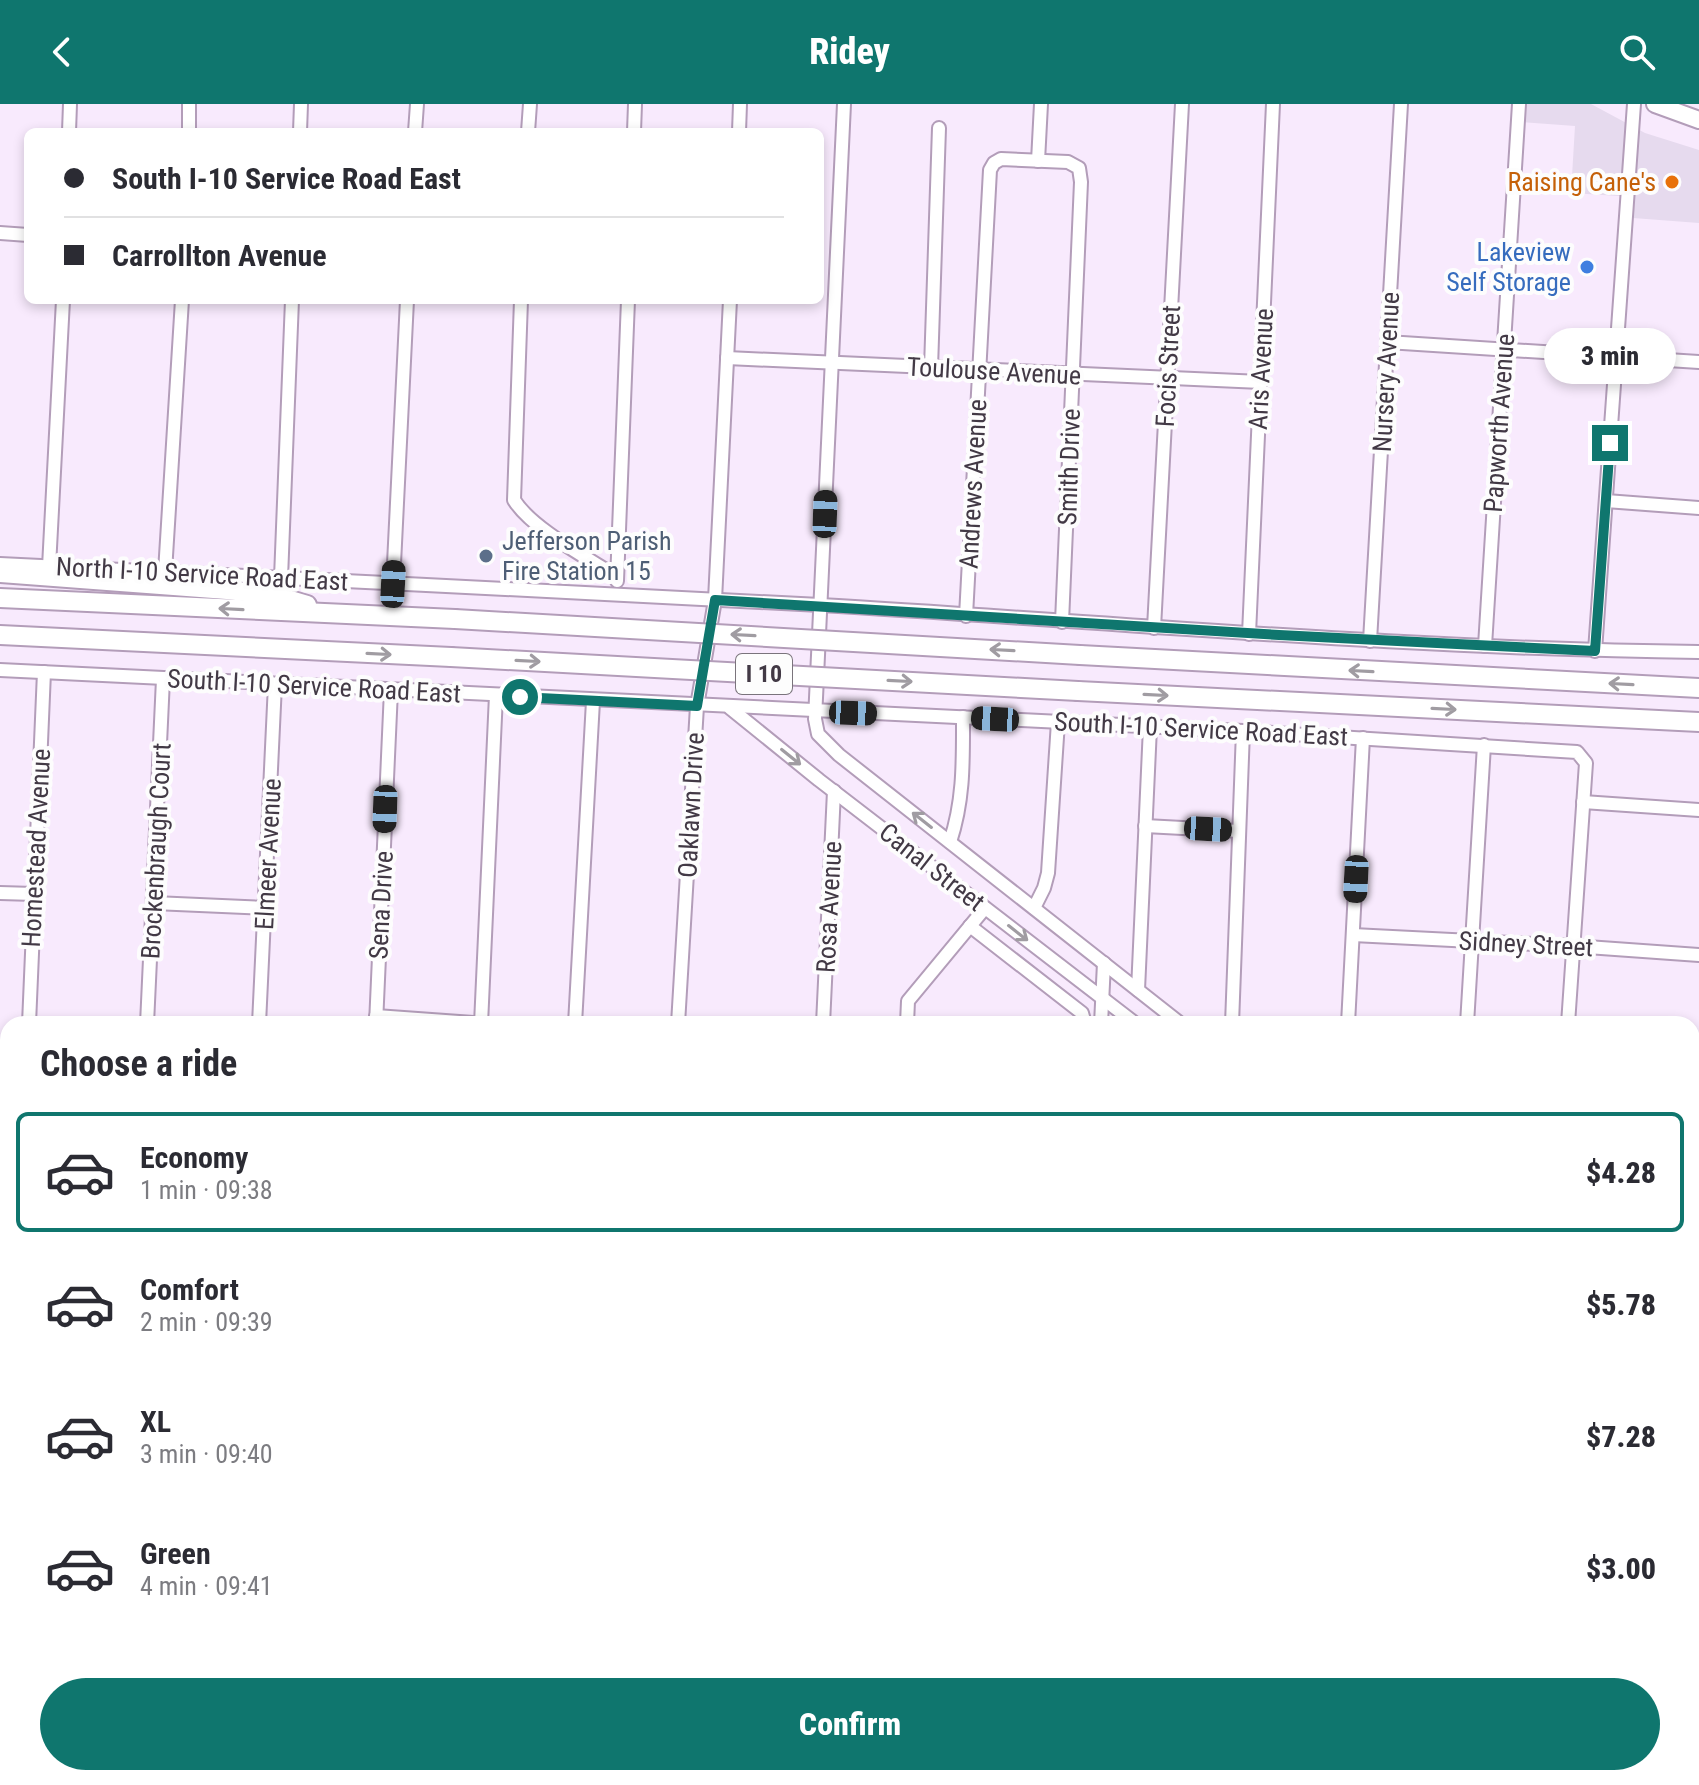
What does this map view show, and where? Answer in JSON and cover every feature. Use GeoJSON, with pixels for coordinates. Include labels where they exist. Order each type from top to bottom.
{"type":"FeatureCollection","features":[{"type":"Feature","properties":{"kind":"highway"},"geometry":{"type":"LineString","coordinates":[[0,573],[132,581],[273,595],[337,613]]}},
{"type":"Feature","properties":{"kind":"highway","name":"I 10"},"geometry":{"type":"LineString","coordinates":[[0,598],[455,619],[1699,688]]}},
{"type":"Feature","properties":{"kind":"highway","name":"I 10"},"geometry":{"type":"LineString","coordinates":[[0,635],[1610,718],[1699,734]]}},
{"type":"Feature","properties":{"kind":"highway"},"geometry":{"type":"LineString","coordinates":[[0,643],[112,640]]}},
{"type":"Feature","properties":{"kind":"highway"},"geometry":{"type":"LineString","coordinates":[[1610,718],[1699,722]]}},
{"type":"Feature","properties":{"kind":"main road"},"geometry":{"type":"LineString","coordinates":[[1655,104],[1699,120]]}},
{"type":"Feature","properties":{"kind":"street"},"geometry":{"type":"LineString","coordinates":[[69,128],[70,104]]}},
{"type":"Feature","properties":{"kind":"street"},"geometry":{"type":"LineString","coordinates":[[189,104],[189,128]]}},
{"type":"Feature","properties":{"kind":"street"},"geometry":{"type":"LineString","coordinates":[[300,128],[301,104]]}},
{"type":"Feature","properties":{"kind":"street"},"geometry":{"type":"LineString","coordinates":[[415,128],[417,104]]}},
{"type":"Feature","properties":{"kind":"street"},"geometry":{"type":"LineString","coordinates":[[528,128],[530,104]]}},
{"type":"Feature","properties":{"kind":"street"},"geometry":{"type":"LineString","coordinates":[[634,128],[635,104]]}},
{"type":"Feature","properties":{"kind":"street"},"geometry":{"type":"LineString","coordinates":[[739,128],[740,104]]}},
{"type":"Feature","properties":{"kind":"street"},"geometry":{"type":"LineString","coordinates":[[815,712],[844,104]]}},
{"type":"Feature","properties":{"kind":"street"},"geometry":{"type":"LineString","coordinates":[[1038,161],[1041,104]]}},
{"type":"Feature","properties":{"kind":"street","name":"Focis Street"},"geometry":{"type":"LineString","coordinates":[[1154,628],[1182,104]]}},
{"type":"Feature","properties":{"kind":"street","name":"Aris Avenue"},"geometry":{"type":"LineString","coordinates":[[1249,634],[1273,104]]}},
{"type":"Feature","properties":{"kind":"street","name":"Nursery Avenue"},"geometry":{"type":"LineString","coordinates":[[1370,641],[1401,104]]}},
{"type":"Feature","properties":{"kind":"street","name":"Papworth Avenue"},"geometry":{"type":"LineString","coordinates":[[1485,646],[1519,104]]}},
{"type":"Feature","properties":{"kind":"street"},"geometry":{"type":"LineString","coordinates":[[1595,651],[1634,104]]}},
{"type":"Feature","properties":{"kind":"street"},"geometry":{"type":"LineString","coordinates":[[931,368],[939,128]]}},
{"type":"Feature","properties":{"kind":"street","name":"Andrews Avenue"},"geometry":{"type":"LineString","coordinates":[[966,616],[990,170],[1001,159],[1038,161]]}},
{"type":"Feature","properties":{"kind":"street","name":"Smith Drive"},"geometry":{"type":"LineString","coordinates":[[1038,161],[1068,162],[1079,168],[1081,182],[1062,622]]}},
{"type":"Feature","properties":{"kind":"street"},"geometry":{"type":"LineString","coordinates":[[0,233],[24,235]]}},
{"type":"Feature","properties":{"kind":"street"},"geometry":{"type":"LineString","coordinates":[[49,567],[63,304]]}},
{"type":"Feature","properties":{"kind":"street"},"geometry":{"type":"LineString","coordinates":[[165,572],[182,304]]}},
{"type":"Feature","properties":{"kind":"street"},"geometry":{"type":"LineString","coordinates":[[281,578],[292,304]]}},
{"type":"Feature","properties":{"kind":"street"},"geometry":{"type":"LineString","coordinates":[[393,584],[407,304]]}},
{"type":"Feature","properties":{"kind":"street"},"geometry":{"type":"LineString","coordinates":[[521,304],[514,500],[553,536],[617,577]]}},
{"type":"Feature","properties":{"kind":"street"},"geometry":{"type":"LineString","coordinates":[[616,596],[628,304]]}},
{"type":"Feature","properties":{"kind":"street","name":"Oaklawn Drive"},"geometry":{"type":"LineString","coordinates":[[678,1016],[697,706],[715,600],[730,304]]}},
{"type":"Feature","properties":{"kind":"street"},"geometry":{"type":"LineString","coordinates":[[1387,342],[1699,362]]}},
{"type":"Feature","properties":{"kind":"street","name":"Toulouse Avenue"},"geometry":{"type":"LineString","coordinates":[[727,358],[1261,382]]}},
{"type":"Feature","properties":{"kind":"street"},"geometry":{"type":"LineString","coordinates":[[1606,501],[1699,508]]}},
{"type":"Feature","properties":{"kind":"street","name":"North I-10 Service Road East"},"geometry":{"type":"LineString","coordinates":[[0,564],[822,605],[1370,641],[1595,651],[1699,652]]}},
{"type":"Feature","properties":{"kind":"street","name":"South I-10 Service Road East"},"geometry":{"type":"LineString","coordinates":[[0,670],[1243,731],[1577,752],[1586,763],[1583,802]]}},
{"type":"Feature","properties":{"kind":"street","name":"Homestead Avenue"},"geometry":{"type":"LineString","coordinates":[[29,1016],[44,672]]}},
{"type":"Feature","properties":{"kind":"street","name":"Brockenbraugh Court"},"geometry":{"type":"LineString","coordinates":[[147,1016],[163,679]]}},
{"type":"Feature","properties":{"kind":"street","name":"Elmeer Avenue"},"geometry":{"type":"LineString","coordinates":[[259,1016],[275,684]]}},
{"type":"Feature","properties":{"kind":"street","name":"Sena Drive"},"geometry":{"type":"LineString","coordinates":[[376,1016],[391,690]]}},
{"type":"Feature","properties":{"kind":"street"},"geometry":{"type":"LineString","coordinates":[[483,1016],[496,695]]}},
{"type":"Feature","properties":{"kind":"street"},"geometry":{"type":"LineString","coordinates":[[575,1016],[593,701]]}},
{"type":"Feature","properties":{"kind":"street","name":"Canal Street"},"geometry":{"type":"LineString","coordinates":[[730,708],[1126,1016]]}},
{"type":"Feature","properties":{"kind":"street","name":"Canal Street"},"geometry":{"type":"LineString","coordinates":[[815,712],[818,734],[826,745],[1171,1016]]}},
{"type":"Feature","properties":{"kind":"street"},"geometry":{"type":"LineString","coordinates":[[950,842],[959,815],[963,787],[963,717]]}},
{"type":"Feature","properties":{"kind":"street"},"geometry":{"type":"LineString","coordinates":[[1034,908],[1048,873],[1058,722]]}},
{"type":"Feature","properties":{"kind":"street"},"geometry":{"type":"LineString","coordinates":[[1138,990],[1150,727]]}},
{"type":"Feature","properties":{"kind":"street"},"geometry":{"type":"LineString","coordinates":[[1232,1016],[1243,731]]}},
{"type":"Feature","properties":{"kind":"street"},"geometry":{"type":"LineString","coordinates":[[1348,1016],[1363,738]]}},
{"type":"Feature","properties":{"kind":"street"},"geometry":{"type":"LineString","coordinates":[[1467,1016],[1484,745]]}},
{"type":"Feature","properties":{"kind":"street","name":"Rosa Avenue"},"geometry":{"type":"LineString","coordinates":[[823,1016],[834,791]]}},
{"type":"Feature","properties":{"kind":"street"},"geometry":{"type":"LineString","coordinates":[[1569,1016],[1583,802],[1699,810]]}},
{"type":"Feature","properties":{"kind":"street"},"geometry":{"type":"LineString","coordinates":[[1145,826],[1239,831]]}},
{"type":"Feature","properties":{"kind":"street"},"geometry":{"type":"LineString","coordinates":[[0,893],[34,894]]}},
{"type":"Feature","properties":{"kind":"street"},"geometry":{"type":"LineString","coordinates":[[154,903],[265,908]]}},
{"type":"Feature","properties":{"kind":"street"},"geometry":{"type":"LineString","coordinates":[[908,1016],[908,1001],[985,908]]}},
{"type":"Feature","properties":{"kind":"street"},"geometry":{"type":"LineString","coordinates":[[970,926],[1080,1016]]}},
{"type":"Feature","properties":{"kind":"street","name":"Sidney Street"},"geometry":{"type":"LineString","coordinates":[[1353,935],[1699,955]]}},
{"type":"Feature","properties":{"kind":"street"},"geometry":{"type":"LineString","coordinates":[[1101,1016],[1104,963]]}},
{"type":"Feature","properties":{"kind":"shaded area"},"geometry":{"type":"Polygon","coordinates":[[[1523,104],[1591,104],[1645,133],[1699,150],[1699,223],[1633,218],[1634,197],[1571,193],[1575,126],[1521,122],[1523,104]]]}},
{"type":"Feature","properties":{"kind":"place","name":"Raising Cane's"},"geometry":{"type":"Point","coordinates":[1672,182]}},
{"type":"Feature","properties":{"kind":"place","name":"Lakeview Self Storage"},"geometry":{"type":"Point","coordinates":[1587,267]}},
{"type":"Feature","properties":{"kind":"place","name":"Jefferson Parish Fire Station 15"},"geometry":{"type":"Point","coordinates":[486,556]}},
{"type":"Feature","properties":{"kind":"route"},"geometry":{"type":"LineString","coordinates":[[520,697],[697,706],[715,600],[1370,641],[1595,651],[1610,443]]}}]}
